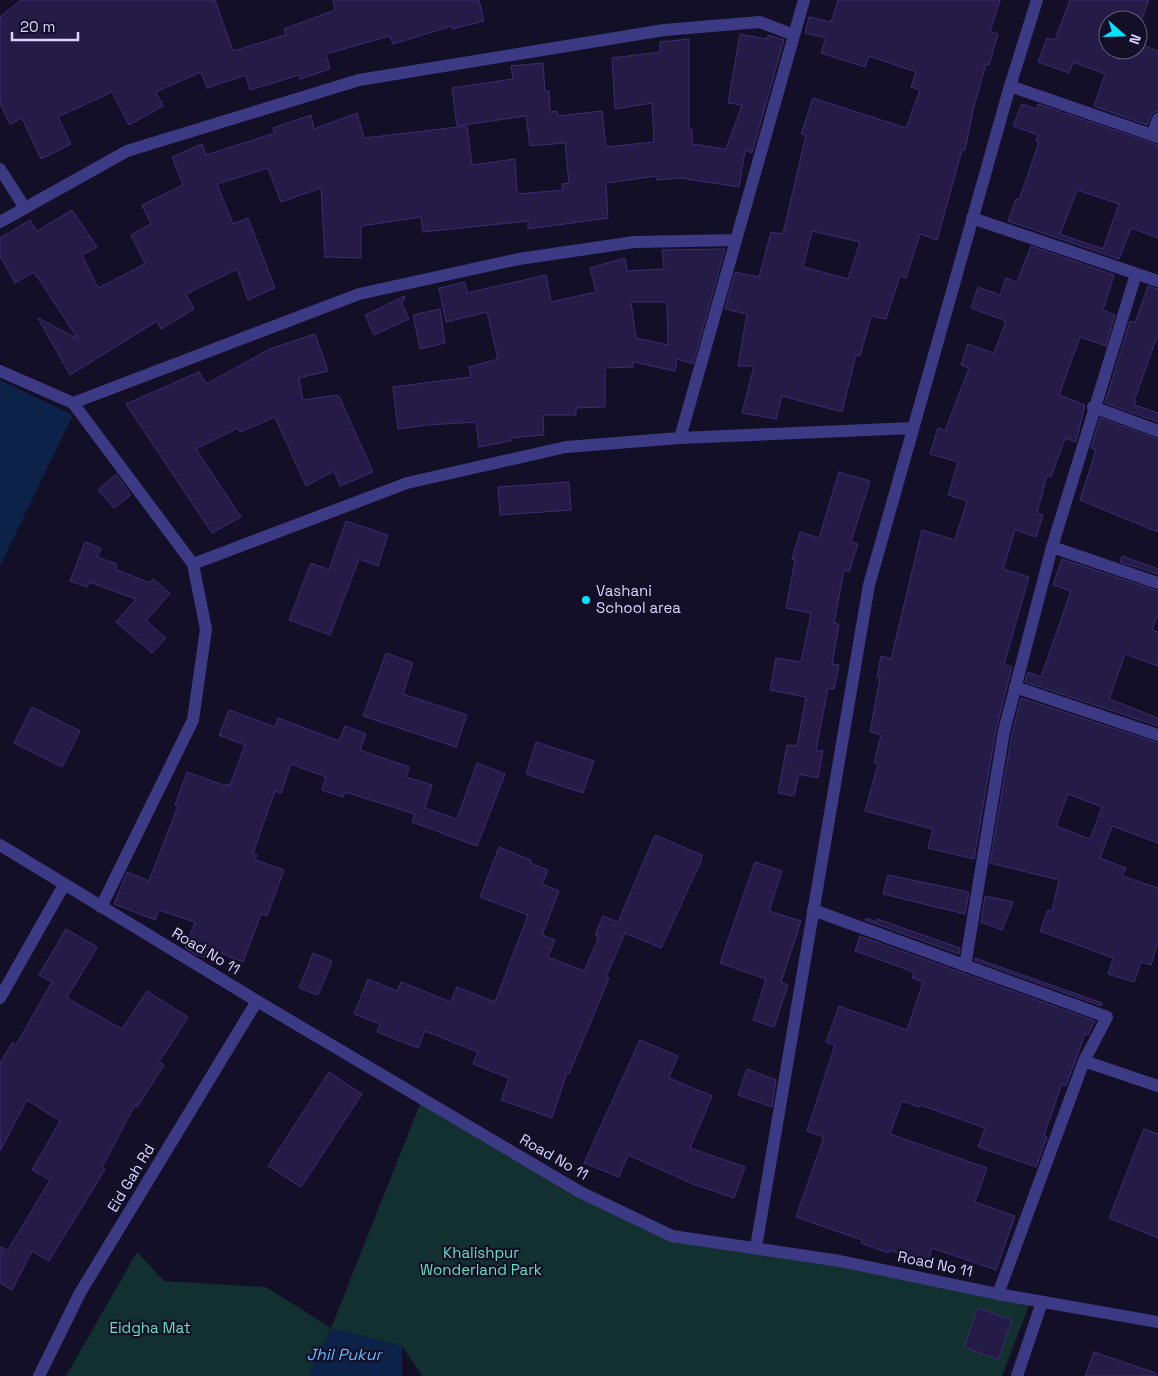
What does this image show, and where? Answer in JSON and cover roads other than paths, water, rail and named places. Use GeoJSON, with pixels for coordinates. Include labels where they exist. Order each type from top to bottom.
{"type":"FeatureCollection","features":[{"type":"Feature","properties":{"kind":"street"},"geometry":{"type":"LineString","coordinates":[[680,438],[804,0]]}},
{"type":"Feature","properties":{"kind":"street"},"geometry":{"type":"LineString","coordinates":[[756,1247],[869,585],[972,218],[1037,0]]}},
{"type":"Feature","properties":{"kind":"street"},"geometry":{"type":"LineString","coordinates":[[0,222],[127,151],[359,80],[664,30],[760,22],[794,34]]}},
{"type":"Feature","properties":{"kind":"street"},"geometry":{"type":"LineString","coordinates":[[1010,86],[1155,136],[1158,119]]}},
{"type":"Feature","properties":{"kind":"street"},"geometry":{"type":"LineString","coordinates":[[0,169],[25,208]]}},
{"type":"Feature","properties":{"kind":"street"},"geometry":{"type":"LineString","coordinates":[[972,218],[1158,281]]}},
{"type":"Feature","properties":{"kind":"street"},"geometry":{"type":"LineString","coordinates":[[73,403],[359,294],[519,259],[634,242],[736,240]]}},
{"type":"Feature","properties":{"kind":"street"},"geometry":{"type":"LineString","coordinates":[[965,966],[1004,731],[1014,687],[1093,407],[1136,274]]}},
{"type":"Feature","properties":{"kind":"street"},"geometry":{"type":"LineString","coordinates":[[0,371],[73,403],[193,564],[206,629],[193,720],[101,907]]}},
{"type":"Feature","properties":{"kind":"street"},"geometry":{"type":"LineString","coordinates":[[1093,407],[1158,431]]}},
{"type":"Feature","properties":{"kind":"street"},"geometry":{"type":"LineString","coordinates":[[193,564],[407,483],[566,447],[680,438],[912,428]]}},
{"type":"Feature","properties":{"kind":"street"},"geometry":{"type":"LineString","coordinates":[[1052,548],[1158,583]]}},
{"type":"Feature","properties":{"kind":"street"},"geometry":{"type":"LineString","coordinates":[[1014,687],[1158,736]]}},
{"type":"Feature","properties":{"kind":"street","name":"Road No 11"},"geometry":{"type":"LineString","coordinates":[[0,845],[257,1001],[580,1192],[672,1236],[840,1261],[998,1294],[1158,1322]]}},
{"type":"Feature","properties":{"kind":"street"},"geometry":{"type":"LineString","coordinates":[[0,998],[64,885]]}},
{"type":"Feature","properties":{"kind":"street"},"geometry":{"type":"LineString","coordinates":[[813,910],[1107,1017],[1084,1061],[998,1294]]}},
{"type":"Feature","properties":{"kind":"street","name":"Eid Gah Rd"},"geometry":{"type":"LineString","coordinates":[[39,1376],[80,1293],[257,1001]]}},
{"type":"Feature","properties":{"kind":"street"},"geometry":{"type":"LineString","coordinates":[[1084,1061],[1158,1086]]}},
{"type":"Feature","properties":{"kind":"street"},"geometry":{"type":"LineString","coordinates":[[1018,1376],[1042,1302]]}},
{"type":"Feature","properties":{"kind":"water"},"geometry":{"type":"Polygon","coordinates":[[[0,380],[73,415],[0,566],[0,380]]]}},
{"type":"Feature","properties":{"kind":"water","name":"Jhil Pukur"},"geometry":{"type":"Polygon","coordinates":[[[331,1328],[402,1346],[402,1376],[308,1376],[331,1328]]]}},
{"type":"Feature","properties":{"kind":"place","name":"Vashani School area"},"geometry":{"type":"Point","coordinates":[586,600]}},
{"type":"Feature","properties":{"kind":"park label","name":"Khalishpur Wonderland Park"},"geometry":{"type":"Point","coordinates":[481,1262]}},
{"type":"Feature","properties":{"kind":"park label","name":"Eidgha Mat"},"geometry":{"type":"Point","coordinates":[150,1328]}}]}
